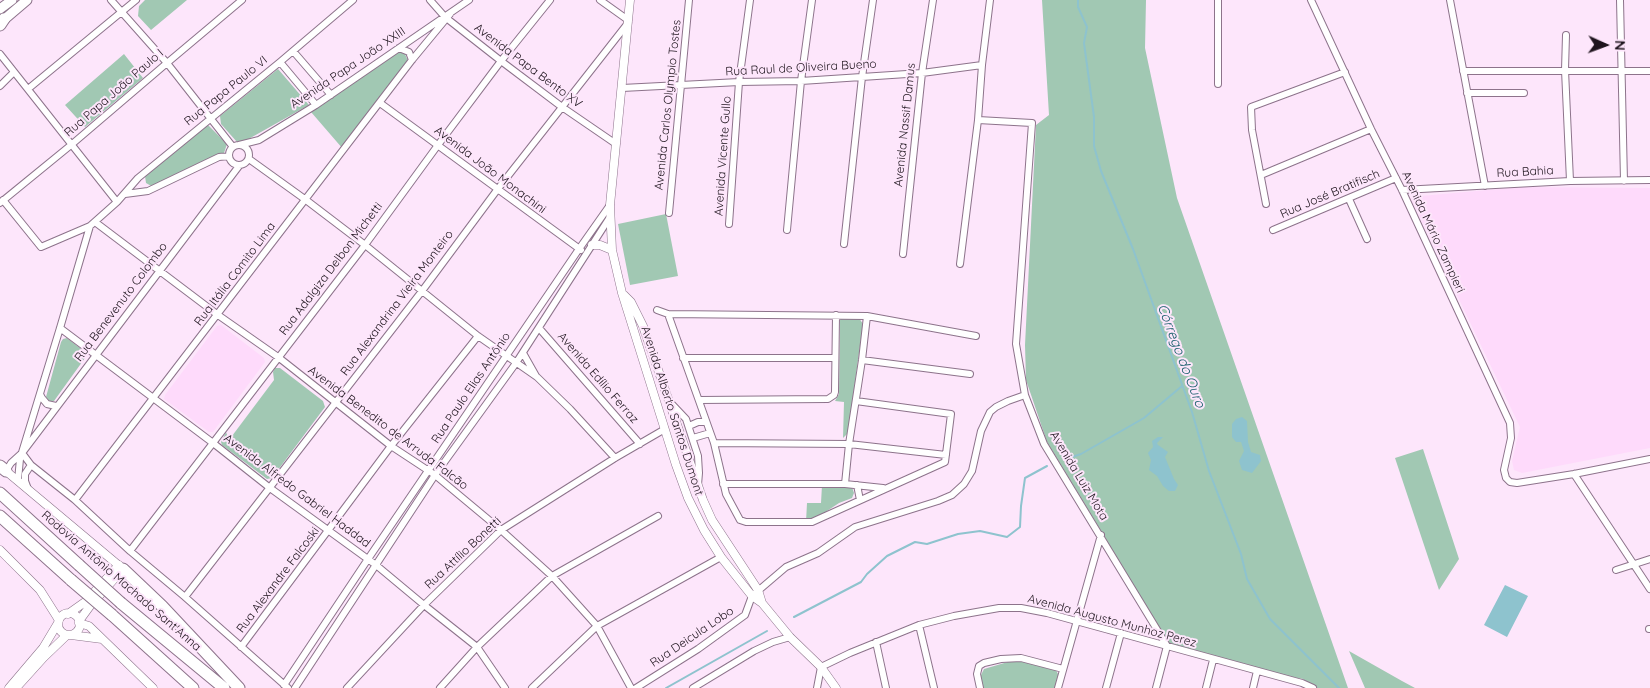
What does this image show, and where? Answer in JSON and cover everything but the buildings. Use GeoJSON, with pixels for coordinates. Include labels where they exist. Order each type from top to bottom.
{"type":"FeatureCollection","features":[{"type":"Feature","properties":{"kind":"highway","name":"Rodovia Antônio Machado Sant'Anna"},"geometry":{"type":"LineString","coordinates":[[0,494],[121,603],[224,688]]}},
{"type":"Feature","properties":{"kind":"highway"},"geometry":{"type":"LineString","coordinates":[[0,516],[193,688]]}},
{"type":"Feature","properties":{"kind":"highway"},"geometry":{"type":"LineString","coordinates":[[121,567],[162,606],[239,688]]}},
{"type":"Feature","properties":{"kind":"main road"},"geometry":{"type":"LineString","coordinates":[[1,19],[12,0]]}},
{"type":"Feature","properties":{"kind":"main road"},"geometry":{"type":"LineString","coordinates":[[1,19],[27,0]]}},
{"type":"Feature","properties":{"kind":"street"},"geometry":{"type":"LineString","coordinates":[[111,0],[167,62],[211,118],[236,146],[244,146],[249,157],[478,336],[537,377],[570,409],[615,458]]}},
{"type":"Feature","properties":{"kind":"street"},"geometry":{"type":"LineString","coordinates":[[28,89],[136,0]]}},
{"type":"Feature","properties":{"kind":"street","name":"Rua Papa João Paulo I"},"geometry":{"type":"LineString","coordinates":[[2,201],[242,0]]}},
{"type":"Feature","properties":{"kind":"street","name":"Rua Papa Paulo VI"},"geometry":{"type":"LineString","coordinates":[[116,202],[138,178],[353,0]]}},
{"type":"Feature","properties":{"kind":"street","name":"Avenida Papa Bento XV"},"geometry":{"type":"LineString","coordinates":[[430,0],[447,17],[501,61],[562,107],[616,144]]}},
{"type":"Feature","properties":{"kind":"street","name":"Avenida Papa João XXIII"},"geometry":{"type":"LineString","coordinates":[[236,146],[259,140],[316,105],[447,17],[469,0]]}},
{"type":"Feature","properties":{"kind":"street","name":"Rua Adalgiza Delbon Michetti"},"geometry":{"type":"LineString","coordinates":[[130,551],[364,246],[501,61],[550,0]]}},
{"type":"Feature","properties":{"kind":"street"},"geometry":{"type":"LineString","coordinates":[[600,0],[628,22]]}},
{"type":"Feature","properties":{"kind":"street","name":"Avenida Alberto Santos Dumont"},"geometry":{"type":"LineString","coordinates":[[630,0],[610,205],[612,250],[622,293],[676,465],[688,498],[704,530],[721,557],[752,596],[762,604],[790,637],[821,667],[836,688]]}},
{"type":"Feature","properties":{"kind":"street","name":"Avenida Carlos Olympio Tostes"},"geometry":{"type":"LineString","coordinates":[[669,213],[689,0]]}},
{"type":"Feature","properties":{"kind":"street","name":"Avenida Vicente Gullo"},"geometry":{"type":"LineString","coordinates":[[729,224],[740,82],[750,0]]}},
{"type":"Feature","properties":{"kind":"street"},"geometry":{"type":"LineString","coordinates":[[787,230],[801,81],[812,0]]}},
{"type":"Feature","properties":{"kind":"street"},"geometry":{"type":"LineString","coordinates":[[844,244],[872,0]]}},
{"type":"Feature","properties":{"kind":"street","name":"Avenida Nassif Damus"},"geometry":{"type":"LineString","coordinates":[[903,254],[922,73],[933,0]]}},
{"type":"Feature","properties":{"kind":"street"},"geometry":{"type":"LineString","coordinates":[[960,264],[978,120],[990,0]]}},
{"type":"Feature","properties":{"kind":"street"},"geometry":{"type":"LineString","coordinates":[[1218,0],[1218,84]]}},
{"type":"Feature","properties":{"kind":"street","name":"Avenida Mário Zampieri"},"geometry":{"type":"LineString","coordinates":[[1311,0],[1510,423],[1511,438],[1504,470],[1506,478],[1510,482],[1517,483],[1574,474]]}},
{"type":"Feature","properties":{"kind":"street"},"geometry":{"type":"LineString","coordinates":[[1450,0],[1486,186]]}},
{"type":"Feature","properties":{"kind":"street"},"geometry":{"type":"LineString","coordinates":[[1620,0],[1624,182]]}},
{"type":"Feature","properties":{"kind":"street","name":"Rua Itália Comito Lima"},"geometry":{"type":"LineString","coordinates":[[75,500],[447,17]]}},
{"type":"Feature","properties":{"kind":"street","name":"Rua Alexandrina Vieira Monteiro"},"geometry":{"type":"LineString","coordinates":[[185,597],[628,22]]}},
{"type":"Feature","properties":{"kind":"street"},"geometry":{"type":"LineString","coordinates":[[1566,35],[1565,70],[1570,181]]}},
{"type":"Feature","properties":{"kind":"street"},"geometry":{"type":"LineString","coordinates":[[399,48],[409,52],[412,60]]}},
{"type":"Feature","properties":{"kind":"street"},"geometry":{"type":"LineString","coordinates":[[293,51],[331,95]]}},
{"type":"Feature","properties":{"kind":"street"},"geometry":{"type":"LineString","coordinates":[[0,54],[116,202],[92,224],[41,247],[2,201]]}},
{"type":"Feature","properties":{"kind":"street"},"geometry":{"type":"LineString","coordinates":[[280,62],[316,105]]}},
{"type":"Feature","properties":{"kind":"street","name":"Rua Raul de Oliveira Bueno"},"geometry":{"type":"LineString","coordinates":[[622,88],[801,81],[922,73],[982,65]]}},
{"type":"Feature","properties":{"kind":"street"},"geometry":{"type":"LineString","coordinates":[[1463,71],[1650,71]]}},
{"type":"Feature","properties":{"kind":"street"},"geometry":{"type":"LineString","coordinates":[[0,86],[14,72]]}},
{"type":"Feature","properties":{"kind":"street"},"geometry":{"type":"LineString","coordinates":[[1266,204],[1252,130],[1251,107],[1345,72]]}},
{"type":"Feature","properties":{"kind":"street"},"geometry":{"type":"LineString","coordinates":[[1467,94],[1524,93]]}},
{"type":"Feature","properties":{"kind":"street","name":"Avenida João Monachini"},"geometry":{"type":"LineString","coordinates":[[380,104],[438,144],[497,190],[586,254]]}},
{"type":"Feature","properties":{"kind":"street","name":"Avenida Luiz Mota"},"geometry":{"type":"LineString","coordinates":[[978,120],[1032,123],[1016,344],[1025,395],[1044,444],[1167,646]]}},
{"type":"Feature","properties":{"kind":"street"},"geometry":{"type":"LineString","coordinates":[[1261,175],[1371,129]]}},
{"type":"Feature","properties":{"kind":"street","name":"Avenida Papa João XXIII"},"geometry":{"type":"LineString","coordinates":[[249,157],[259,140]]}},
{"type":"Feature","properties":{"kind":"street"},"geometry":{"type":"LineString","coordinates":[[125,194],[148,191],[219,158],[229,156],[236,146]]}},
{"type":"Feature","properties":{"kind":"street"},"geometry":{"type":"LineString","coordinates":[[229,156],[233,164],[239,166],[245,164],[249,157]]}},
{"type":"Feature","properties":{"kind":"street","name":"Rua Benevenuto Colombo"},"geometry":{"type":"LineString","coordinates":[[3,469],[22,453],[239,166]]}},
{"type":"Feature","properties":{"kind":"street","name":"Rua José Bratifisch"},"geometry":{"type":"LineString","coordinates":[[1273,230],[1396,178]]}},
{"type":"Feature","properties":{"kind":"street","name":"Rua Bahia"},"geometry":{"type":"LineString","coordinates":[[1402,190],[1570,181],[1624,182],[1650,180]]}},
{"type":"Feature","properties":{"kind":"street"},"geometry":{"type":"LineString","coordinates":[[1348,199],[1367,239]]}},
{"type":"Feature","properties":{"kind":"street","name":"Rua Paulo Elias Antônio"},"geometry":{"type":"LineString","coordinates":[[286,686],[368,559],[610,205]]}},
{"type":"Feature","properties":{"kind":"street","name":"Rua Paulo Elias Antônio"},"geometry":{"type":"LineString","coordinates":[[294,688],[435,475],[523,353],[610,217]]}},
{"type":"Feature","properties":{"kind":"street"},"geometry":{"type":"LineString","coordinates":[[92,224],[22,453],[31,465],[75,500],[130,551],[286,686]]}},
{"type":"Feature","properties":{"kind":"street","name":"Avenida Benedito de Arruda Falcão"},"geometry":{"type":"LineString","coordinates":[[92,224],[160,270],[218,315],[278,357],[391,446],[435,475],[500,530],[552,576],[597,626],[631,688]]}},
{"type":"Feature","properties":{"kind":"street"},"geometry":{"type":"LineString","coordinates":[[592,245],[600,245],[612,250]]}},
{"type":"Feature","properties":{"kind":"street","name":"Avenida Alberto Santos Dumont"},"geometry":{"type":"LineString","coordinates":[[622,293],[631,302],[643,326],[697,488],[712,520],[758,590],[762,604]]}},
{"type":"Feature","properties":{"kind":"street"},"geometry":{"type":"LineString","coordinates":[[657,310],[668,314],[866,316],[976,336]]}},
{"type":"Feature","properties":{"kind":"street"},"geometry":{"type":"LineString","coordinates":[[668,314],[682,358],[714,443],[726,494],[740,520],[746,522],[812,522],[944,462],[951,414],[856,401]]}},
{"type":"Feature","properties":{"kind":"street"},"geometry":{"type":"LineString","coordinates":[[699,400],[828,400],[835,392],[836,315]]}},
{"type":"Feature","properties":{"kind":"street"},"geometry":{"type":"LineString","coordinates":[[845,484],[866,316]]}},
{"type":"Feature","properties":{"kind":"street","name":"Avenida Alfredo Gabriel Haddad"},"geometry":{"type":"LineString","coordinates":[[60,328],[214,443],[270,488],[376,564],[477,647],[505,688]]}},
{"type":"Feature","properties":{"kind":"street","name":"Avenida Edílio Ferraz"},"geometry":{"type":"LineString","coordinates":[[539,328],[640,444]]}},
{"type":"Feature","properties":{"kind":"street","name":"Rua Alexandre Falcoski"},"geometry":{"type":"LineString","coordinates":[[241,647],[391,446],[478,336]]}},
{"type":"Feature","properties":{"kind":"street"},"geometry":{"type":"LineString","coordinates":[[523,353],[537,377]]}},
{"type":"Feature","properties":{"kind":"street"},"geometry":{"type":"LineString","coordinates":[[682,358],[835,358]]}},
{"type":"Feature","properties":{"kind":"street"},"geometry":{"type":"LineString","coordinates":[[862,360],[970,374]]}},
{"type":"Feature","properties":{"kind":"street"},"geometry":{"type":"LineString","coordinates":[[40,394],[47,404],[56,406]]}},
{"type":"Feature","properties":{"kind":"street","name":"Rua Deicula Lobo"},"geometry":{"type":"LineString","coordinates":[[636,688],[698,649],[745,615],[752,596],[786,567],[818,553],[855,527],[938,502],[952,495],[964,484],[972,471],[981,432],[990,412],[1008,400],[1025,395]]}},
{"type":"Feature","properties":{"kind":"street"},"geometry":{"type":"LineString","coordinates":[[668,399],[687,422],[693,438],[698,456],[699,473],[697,488]]}},
{"type":"Feature","properties":{"kind":"street"},"geometry":{"type":"LineString","coordinates":[[665,429],[675,422],[706,422]]}},
{"type":"Feature","properties":{"kind":"street","name":"Rua Attílio Bonetti"},"geometry":{"type":"LineString","coordinates":[[348,688],[424,605],[500,530],[665,429]]}},
{"type":"Feature","properties":{"kind":"street"},"geometry":{"type":"LineString","coordinates":[[693,438],[710,433]]}},
{"type":"Feature","properties":{"kind":"street"},"geometry":{"type":"LineString","coordinates":[[714,443],[850,444],[946,455]]}},
{"type":"Feature","properties":{"kind":"street","name":"Rua Benevenuto Colombo"},"geometry":{"type":"LineString","coordinates":[[18,480],[22,453]]}},
{"type":"Feature","properties":{"kind":"street"},"geometry":{"type":"LineString","coordinates":[[676,465],[698,456]]}},
{"type":"Feature","properties":{"kind":"street"},"geometry":{"type":"LineString","coordinates":[[1649,462],[1574,474],[1650,589]]}},
{"type":"Feature","properties":{"kind":"street"},"geometry":{"type":"LineString","coordinates":[[28,490],[24,477],[26,470],[31,465]]}},
{"type":"Feature","properties":{"kind":"street"},"geometry":{"type":"LineString","coordinates":[[3,469],[121,567]]}},
{"type":"Feature","properties":{"kind":"street"},"geometry":{"type":"LineString","coordinates":[[724,484],[845,484],[884,488]]}},
{"type":"Feature","properties":{"kind":"street"},"geometry":{"type":"LineString","coordinates":[[857,486],[860,500]]}},
{"type":"Feature","properties":{"kind":"street"},"geometry":{"type":"LineString","coordinates":[[440,688],[477,647],[552,576],[658,516]]}},
{"type":"Feature","properties":{"kind":"street"},"geometry":{"type":"LineString","coordinates":[[1058,688],[1101,535]]}},
{"type":"Feature","properties":{"kind":"street"},"geometry":{"type":"LineString","coordinates":[[0,550],[40,590],[59,621],[59,630],[69,635],[102,639]]}},
{"type":"Feature","properties":{"kind":"street"},"geometry":{"type":"LineString","coordinates":[[532,688],[597,626],[721,557]]}},
{"type":"Feature","properties":{"kind":"street"},"geometry":{"type":"LineString","coordinates":[[1616,570],[1650,559]]}},
{"type":"Feature","properties":{"kind":"street"},"geometry":{"type":"LineString","coordinates":[[9,688],[43,648],[64,615],[85,602],[121,567]]}},
{"type":"Feature","properties":{"kind":"street"},"geometry":{"type":"LineString","coordinates":[[16,688],[44,657],[69,635],[77,631],[79,622],[90,606],[121,567]]}},
{"type":"Feature","properties":{"kind":"street","name":"Avenida Augusto Munhoz Perez"},"geometry":{"type":"LineString","coordinates":[[821,667],[919,625],[954,616],[999,608],[1021,608],[1121,633],[1313,688]]}},
{"type":"Feature","properties":{"kind":"street"},"geometry":{"type":"LineString","coordinates":[[68,614],[75,616],[79,622],[89,626],[153,688]]}},
{"type":"Feature","properties":{"kind":"street"},"geometry":{"type":"LineString","coordinates":[[919,625],[934,688]]}},
{"type":"Feature","properties":{"kind":"street"},"geometry":{"type":"LineString","coordinates":[[1106,688],[1121,633]]}},
{"type":"Feature","properties":{"kind":"street"},"geometry":{"type":"LineString","coordinates":[[693,688],[754,651],[773,642],[790,637]]}},
{"type":"Feature","properties":{"kind":"street"},"geometry":{"type":"LineString","coordinates":[[876,642],[886,688]]}},
{"type":"Feature","properties":{"kind":"street"},"geometry":{"type":"LineString","coordinates":[[1156,688],[1167,646]]}},
{"type":"Feature","properties":{"kind":"street"},"geometry":{"type":"LineString","coordinates":[[980,688],[977,674],[978,668],[984,663],[1015,657],[1063,669]]}},
{"type":"Feature","properties":{"kind":"street"},"geometry":{"type":"LineString","coordinates":[[1206,688],[1213,660]]}},
{"type":"Feature","properties":{"kind":"street"},"geometry":{"type":"LineString","coordinates":[[817,688],[821,667]]}},
{"type":"Feature","properties":{"kind":"street"},"geometry":{"type":"LineString","coordinates":[[1253,688],[1258,671]]}},
{"type":"Feature","properties":{"kind":"shaded area"},"geometry":{"type":"Polygon","coordinates":[[[1520,187],[1650,188],[1650,448],[1522,473],[1514,470],[1512,461],[1520,427],[1410,197],[1520,187]]]}},
{"type":"Feature","properties":{"kind":"shaded area"},"geometry":{"type":"Polygon","coordinates":[[[221,325],[264,358],[265,362],[213,432],[209,432],[164,399],[165,395],[217,326],[221,325]]]}},
{"type":"Feature","properties":{"kind":"green space"},"geometry":{"type":"Polygon","coordinates":[[[145,0],[187,0],[151,30],[138,16],[139,6],[145,0]]]}},
{"type":"Feature","properties":{"kind":"green space"},"geometry":{"type":"Polygon","coordinates":[[[1042,0],[1146,0],[1145,48],[1177,198],[1348,688],[1317,688],[1303,679],[1257,671],[1167,645],[1047,442],[1026,380],[1025,345],[1036,125],[1049,115],[1042,0]]]}},
{"type":"Feature","properties":{"kind":"green space"},"geometry":{"type":"Polygon","coordinates":[[[399,52],[405,54],[408,61],[343,149],[311,112],[399,52]]]}},
{"type":"Feature","properties":{"kind":"green space"},"geometry":{"type":"Polygon","coordinates":[[[124,54],[143,78],[85,127],[65,105],[124,54]]]}},
{"type":"Feature","properties":{"kind":"green space"},"geometry":{"type":"Polygon","coordinates":[[[278,69],[309,105],[245,141],[237,142],[221,124],[220,116],[278,69]]]}},
{"type":"Feature","properties":{"kind":"green space"},"geometry":{"type":"Polygon","coordinates":[[[208,125],[227,144],[224,153],[153,187],[146,183],[145,176],[208,125]]]}},
{"type":"Feature","properties":{"kind":"green space"},"geometry":{"type":"Polygon","coordinates":[[[666,214],[678,276],[630,285],[618,224],[666,214]]]}},
{"type":"Feature","properties":{"kind":"green space"},"geometry":{"type":"Polygon","coordinates":[[[841,318],[859,318],[863,324],[848,433],[843,438],[844,402],[835,401],[839,394],[841,318]]]}},
{"type":"Feature","properties":{"kind":"green space"},"geometry":{"type":"Polygon","coordinates":[[[67,338],[85,352],[85,358],[54,401],[49,401],[46,397],[61,342],[67,338]]]}},
{"type":"Feature","properties":{"kind":"green space"},"geometry":{"type":"Polygon","coordinates":[[[275,368],[280,368],[323,401],[325,407],[272,478],[267,479],[222,445],[221,442],[226,432],[229,440],[274,380],[273,372],[275,368]]]}},
{"type":"Feature","properties":{"kind":"green space"},"geometry":{"type":"Polygon","coordinates":[[[1423,449],[1459,559],[1439,590],[1395,458],[1423,449]]]}},
{"type":"Feature","properties":{"kind":"green space"},"geometry":{"type":"Polygon","coordinates":[[[822,485],[852,487],[854,493],[852,498],[839,503],[812,521],[806,522],[807,503],[821,503],[822,485]]]}},
{"type":"Feature","properties":{"kind":"green space"},"geometry":{"type":"Polygon","coordinates":[[[1349,651],[1402,681],[1415,688],[1365,688],[1349,651]]]}},
{"type":"Feature","properties":{"kind":"green space"},"geometry":{"type":"Polygon","coordinates":[[[1011,661],[1024,661],[1056,670],[1059,676],[1055,688],[983,688],[980,677],[984,669],[1011,661]]]}},
{"type":"Feature","properties":{"kind":"water"},"geometry":{"type":"Polygon","coordinates":[[[1242,417],[1247,421],[1248,442],[1251,452],[1260,455],[1261,461],[1252,473],[1242,470],[1239,461],[1244,451],[1241,442],[1236,442],[1232,437],[1232,424],[1236,419],[1242,417]]]}},
{"type":"Feature","properties":{"kind":"water"},"geometry":{"type":"Polygon","coordinates":[[[1158,437],[1163,437],[1157,443],[1158,445],[1168,452],[1165,457],[1178,485],[1175,491],[1169,491],[1163,486],[1157,476],[1149,470],[1151,460],[1148,453],[1153,447],[1152,441],[1158,437]]]}},
{"type":"Feature","properties":{"kind":"water"},"geometry":{"type":"Polygon","coordinates":[[[1505,585],[1528,596],[1507,637],[1484,625],[1505,585]]]}},
{"type":"Feature","properties":{"kind":"waterway","name":"Córrego do Ouro"},"geometry":{"type":"LineString","coordinates":[[1078,0],[1078,7],[1087,27],[1084,43],[1094,117],[1094,146],[1101,171],[1133,249],[1192,412],[1209,471],[1241,554],[1247,579],[1270,619],[1339,688]]}},
{"type":"Feature","properties":{"kind":"waterway"},"geometry":{"type":"LineString","coordinates":[[1069,458],[1081,454],[1144,418],[1182,386]]}},
{"type":"Feature","properties":{"kind":"waterway"},"geometry":{"type":"LineString","coordinates":[[794,617],[861,582],[887,556],[915,542],[927,544],[958,534],[980,531],[1007,537],[1020,527],[1025,478],[1047,466]]}},
{"type":"Feature","properties":{"kind":"waterway"},"geometry":{"type":"LineString","coordinates":[[666,688],[767,631]]}}]}
